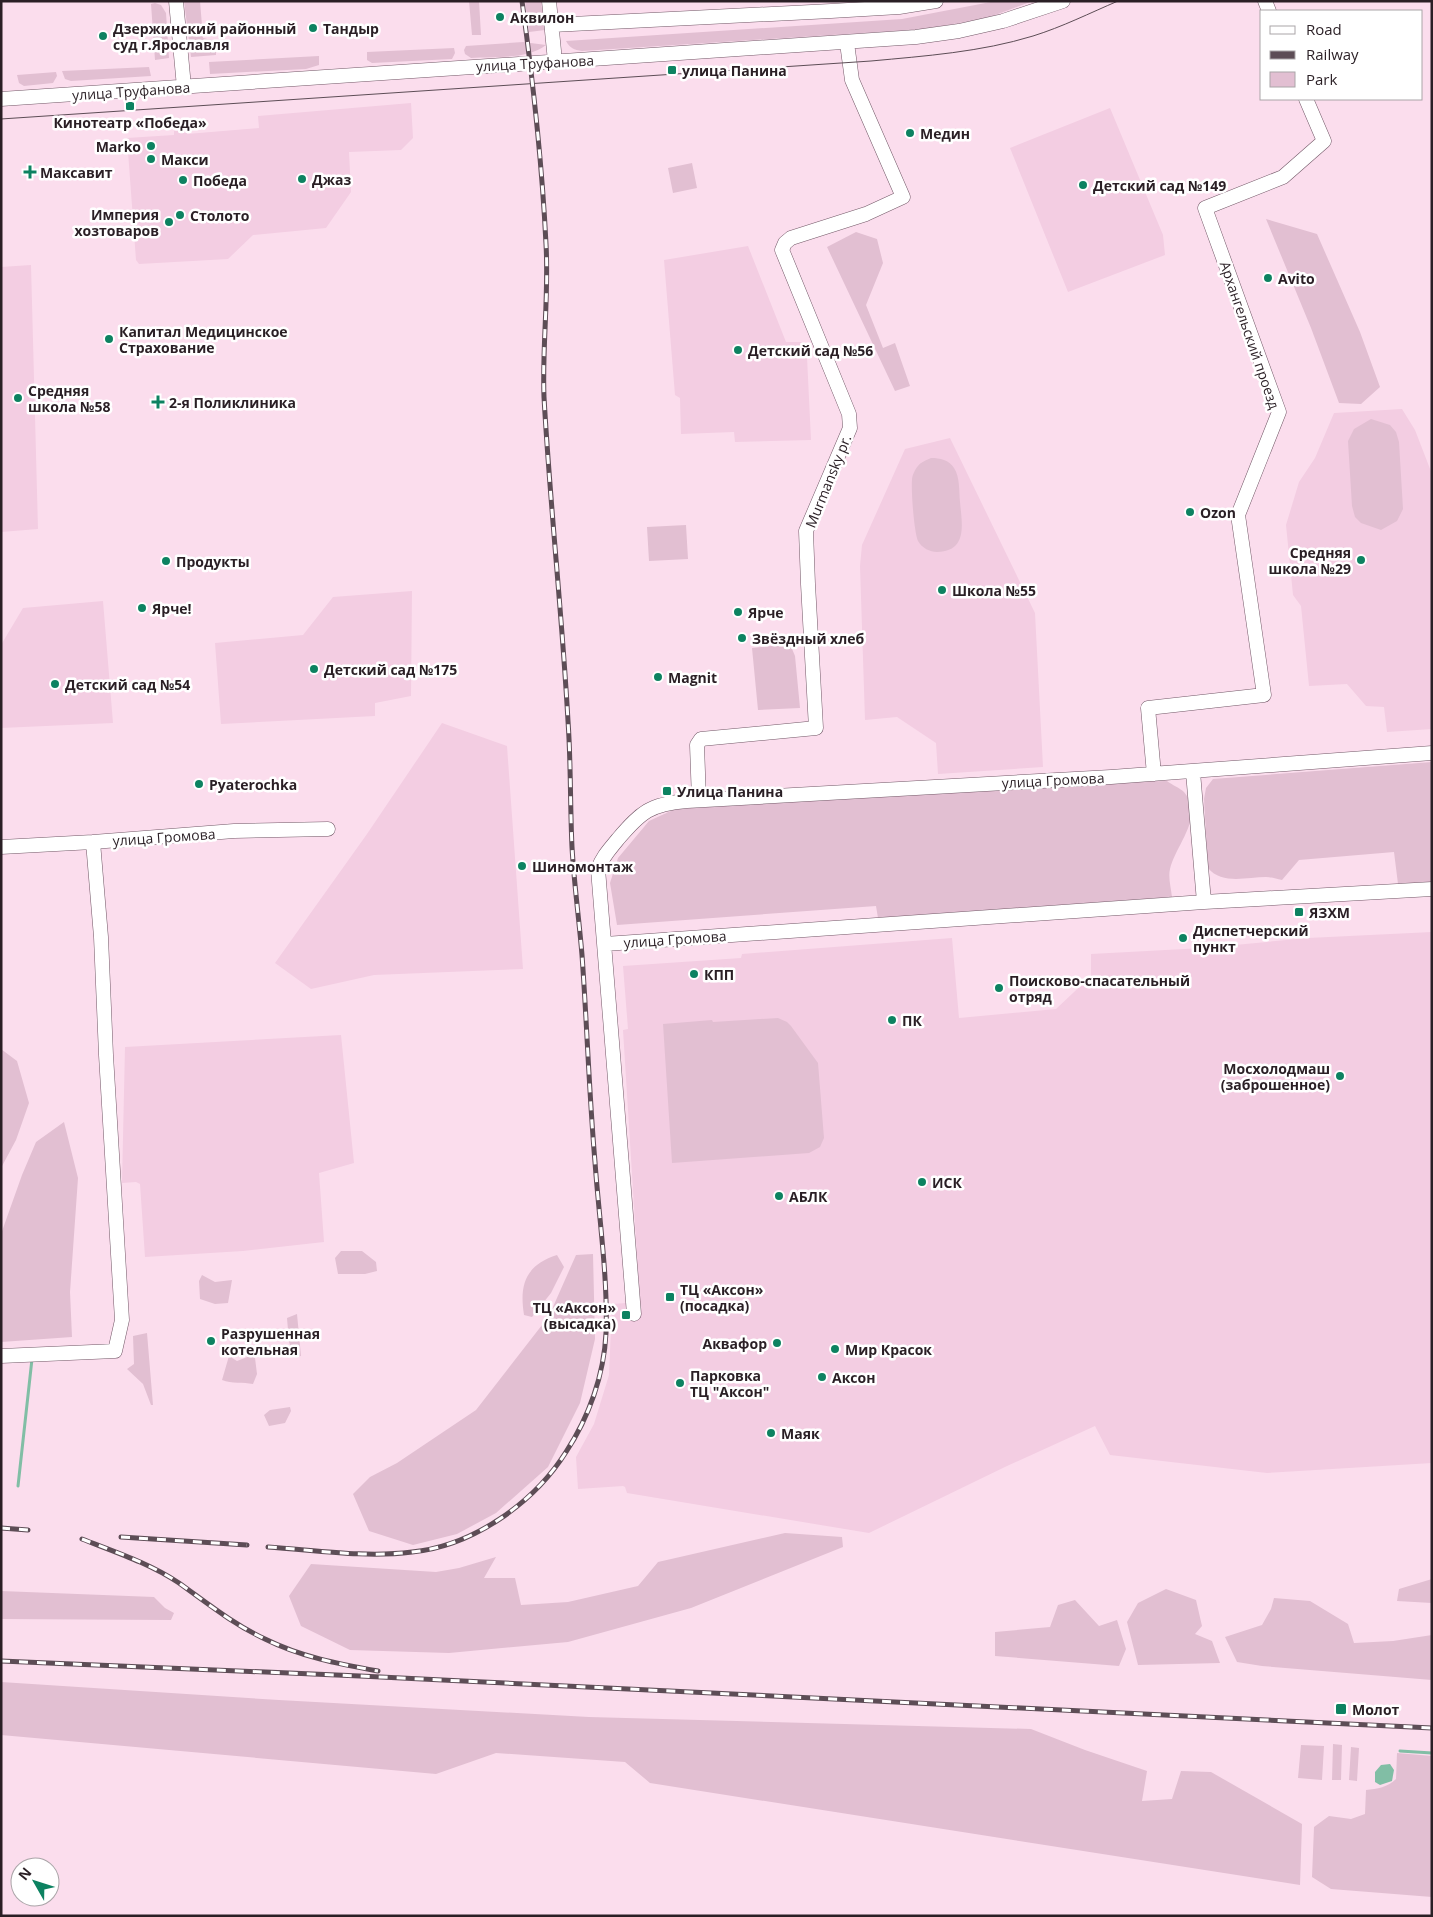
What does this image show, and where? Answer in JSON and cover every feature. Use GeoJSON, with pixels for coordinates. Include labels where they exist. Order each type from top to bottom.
{"type":"FeatureCollection","features":[{"type":"Feature","properties":{"kind":"street"},"geometry":{"type":"LineString","coordinates":[[176,1],[184,87]]}},
{"type":"Feature","properties":{"kind":"street"},"geometry":{"type":"LineString","coordinates":[[549,1],[555,61]]}},
{"type":"Feature","properties":{"kind":"street"},"geometry":{"type":"LineString","coordinates":[[552,25],[899,7],[936,1]]}},
{"type":"Feature","properties":{"kind":"street","name":"улица Труфанова"},"geometry":{"type":"LineString","coordinates":[[1,99],[916,37],[959,31],[1003,21],[1064,1]]}},
{"type":"Feature","properties":{"kind":"street","name":"Murmansky pr."},"geometry":{"type":"LineString","coordinates":[[699,800],[697,745],[701,739],[816,728],[806,530],[850,428],[849,414],[782,250],[785,243],[791,238],[866,214],[903,197],[852,80],[847,43]]}},
{"type":"Feature","properties":{"kind":"street","name":"Архангельский проезд"},"geometry":{"type":"LineString","coordinates":[[1154,774],[1148,708],[1264,695],[1238,515],[1279,412],[1205,208],[1283,177],[1324,141],[1306,100]]}},
{"type":"Feature","properties":{"kind":"street","name":"улица Громова"},"geometry":{"type":"LineString","coordinates":[[1432,753],[1193,772],[671,802],[658,805],[637,817],[601,860],[598,869],[605,944],[1204,902],[1432,889]]}},
{"type":"Feature","properties":{"kind":"street"},"geometry":{"type":"LineString","coordinates":[[1193,772],[1204,902]]}},
{"type":"Feature","properties":{"kind":"street","name":"улица Громова"},"geometry":{"type":"LineString","coordinates":[[1,847],[224,832],[328,829]]}},
{"type":"Feature","properties":{"kind":"street"},"geometry":{"type":"LineString","coordinates":[[1,1356],[115,1350],[122,1320],[106,1065],[101,937],[93,842]]}},
{"type":"Feature","properties":{"kind":"street"},"geometry":{"type":"LineString","coordinates":[[605,944],[634,1314]]}},
{"type":"Feature","properties":{"kind":"shaded area"},"geometry":{"type":"Polygon","coordinates":[[[411,103],[413,138],[401,150],[349,152],[351,192],[326,228],[253,235],[228,259],[139,264],[136,260],[127,138],[174,135],[174,131],[187,130],[187,134],[259,128],[258,116],[411,103]]]}},
{"type":"Feature","properties":{"kind":"shaded area","name":"Детский сад №149"},"geometry":{"type":"Polygon","coordinates":[[[1110,108],[1163,235],[1165,255],[1068,292],[1010,148],[1110,108]]]}},
{"type":"Feature","properties":{"kind":"shaded area","name":"Детский сад №56"},"geometry":{"type":"Polygon","coordinates":[[[748,246],[786,342],[802,342],[807,357],[811,440],[735,442],[734,432],[681,434],[680,398],[675,395],[664,260],[748,246]]]}},
{"type":"Feature","properties":{"kind":"shaded area","name":"Средняя школа №58"},"geometry":{"type":"Polygon","coordinates":[[[31,265],[38,529],[1,532],[1,267],[31,265]]]}},
{"type":"Feature","properties":{"kind":"shaded area","name":"Средняя школа №29"},"geometry":{"type":"Polygon","coordinates":[[[1402,409],[1415,430],[1432,474],[1432,729],[1387,732],[1384,707],[1366,706],[1347,684],[1309,686],[1301,606],[1293,595],[1286,525],[1299,482],[1315,458],[1334,413],[1402,409]]]}},
{"type":"Feature","properties":{"kind":"shaded area","name":"Школа №55"},"geometry":{"type":"Polygon","coordinates":[[[950,438],[1035,613],[1043,767],[938,774],[936,743],[897,717],[865,720],[860,566],[862,545],[905,449],[950,438]]]}},
{"type":"Feature","properties":{"kind":"shaded area","name":"Детский сад №175"},"geometry":{"type":"Polygon","coordinates":[[[412,591],[411,696],[375,703],[375,716],[221,724],[215,643],[303,635],[333,597],[412,591]]]}},
{"type":"Feature","properties":{"kind":"shaded area","name":"Детский сад №54"},"geometry":{"type":"Polygon","coordinates":[[[103,601],[113,723],[1,728],[1,645],[23,608],[103,601]]]}},
{"type":"Feature","properties":{"kind":"shaded area"},"geometry":{"type":"Polygon","coordinates":[[[442,723],[507,746],[523,969],[374,975],[311,989],[275,963],[367,834],[442,723]]]}},
{"type":"Feature","properties":{"kind":"shaded area"},"geometry":{"type":"Polygon","coordinates":[[[1432,932],[1432,1463],[1267,1473],[1110,1455],[1095,1426],[1007,1466],[869,1533],[627,1493],[623,1486],[578,1489],[576,1457],[594,1424],[609,1375],[612,1304],[640,1302],[623,1030],[628,1029],[623,966],[741,958],[742,954],[952,938],[959,1018],[1056,1009],[1091,976],[1091,954],[1203,948],[1308,938],[1432,932]]]}},
{"type":"Feature","properties":{"kind":"shaded area"},"geometry":{"type":"Polygon","coordinates":[[[341,1035],[354,1163],[319,1173],[324,1242],[243,1251],[145,1257],[140,1184],[136,1182],[122,1183],[125,1047],[341,1035]]]}},
{"type":"Feature","properties":{"kind":"shaded area"},"geometry":{"type":"Polygon","coordinates":[[[1390,1764],[1394,1770],[1392,1781],[1380,1785],[1375,1782],[1375,1772],[1381,1765],[1390,1764]]]}},
{"type":"Feature","properties":{"kind":"green space"},"geometry":{"type":"Polygon","coordinates":[[[184,1],[200,1],[203,38],[216,41],[216,55],[191,57],[184,1]]]}},
{"type":"Feature","properties":{"kind":"green space"},"geometry":{"type":"Polygon","coordinates":[[[469,1],[479,1],[481,35],[472,35],[469,1]]]}},
{"type":"Feature","properties":{"kind":"green space"},"geometry":{"type":"Polygon","coordinates":[[[525,1],[541,1],[545,30],[529,32],[525,1]]]}},
{"type":"Feature","properties":{"kind":"green space"},"geometry":{"type":"Polygon","coordinates":[[[996,1],[1033,1],[987,18],[925,29],[582,51],[572,48],[566,41],[902,19],[996,1]]]}},
{"type":"Feature","properties":{"kind":"green space"},"geometry":{"type":"Polygon","coordinates":[[[151,4],[161,5],[166,13],[169,58],[155,60],[151,4]]]}},
{"type":"Feature","properties":{"kind":"green space"},"geometry":{"type":"Polygon","coordinates":[[[523,42],[546,45],[530,53],[510,56],[471,58],[465,54],[464,50],[466,46],[523,42]]]}},
{"type":"Feature","properties":{"kind":"green space"},"geometry":{"type":"Polygon","coordinates":[[[454,48],[455,53],[452,59],[372,63],[367,60],[367,52],[454,48]]]}},
{"type":"Feature","properties":{"kind":"green space"},"geometry":{"type":"Polygon","coordinates":[[[319,56],[319,65],[306,69],[210,74],[209,62],[319,56]]]}},
{"type":"Feature","properties":{"kind":"green space"},"geometry":{"type":"Polygon","coordinates":[[[149,67],[151,76],[71,81],[65,79],[62,71],[149,67]]]}},
{"type":"Feature","properties":{"kind":"green space"},"geometry":{"type":"Polygon","coordinates":[[[56,72],[57,76],[53,83],[24,86],[19,83],[17,75],[56,72]]]}},
{"type":"Feature","properties":{"kind":"green space"},"geometry":{"type":"Polygon","coordinates":[[[692,163],[697,188],[673,193],[668,168],[692,163]]]}},
{"type":"Feature","properties":{"kind":"green space"},"geometry":{"type":"Polygon","coordinates":[[[1266,219],[1317,234],[1360,332],[1380,387],[1361,404],[1339,403],[1311,328],[1266,219]]]}},
{"type":"Feature","properties":{"kind":"green space"},"geometry":{"type":"Polygon","coordinates":[[[856,232],[877,239],[883,263],[866,305],[883,348],[895,343],[910,386],[895,391],[827,247],[856,232]]]}},
{"type":"Feature","properties":{"kind":"green space"},"geometry":{"type":"Polygon","coordinates":[[[1371,419],[1390,425],[1396,432],[1399,442],[1403,509],[1397,521],[1381,530],[1361,523],[1355,517],[1352,506],[1348,441],[1354,429],[1371,419]]]}},
{"type":"Feature","properties":{"kind":"green space"},"geometry":{"type":"Polygon","coordinates":[[[931,458],[947,461],[956,472],[962,519],[961,535],[958,542],[954,547],[937,552],[926,549],[918,541],[912,501],[914,473],[919,465],[931,458]]]}},
{"type":"Feature","properties":{"kind":"green space"},"geometry":{"type":"Polygon","coordinates":[[[686,525],[688,559],[649,561],[647,527],[686,525]]]}},
{"type":"Feature","properties":{"kind":"green space"},"geometry":{"type":"Polygon","coordinates":[[[790,644],[795,656],[800,708],[758,710],[752,648],[790,644]]]}},
{"type":"Feature","properties":{"kind":"green space"},"geometry":{"type":"Polygon","coordinates":[[[1432,762],[1432,882],[1398,884],[1394,852],[1299,860],[1282,880],[1266,877],[1235,879],[1220,877],[1208,868],[1204,799],[1206,788],[1213,779],[1432,762]]]}},
{"type":"Feature","properties":{"kind":"green space"},"geometry":{"type":"Polygon","coordinates":[[[1167,781],[1184,792],[1190,801],[1192,811],[1187,830],[1170,869],[1169,879],[1172,897],[878,918],[876,906],[617,925],[610,883],[618,858],[649,821],[675,809],[1111,782],[1167,781]]]}},
{"type":"Feature","properties":{"kind":"green space"},"geometry":{"type":"Polygon","coordinates":[[[778,1018],[791,1026],[818,1063],[824,1138],[820,1147],[809,1153],[672,1163],[663,1024],[778,1018]]]}},
{"type":"Feature","properties":{"kind":"green space"},"geometry":{"type":"Polygon","coordinates":[[[1,1049],[17,1061],[29,1103],[16,1140],[1,1168],[1,1049]]]}},
{"type":"Feature","properties":{"kind":"green space"},"geometry":{"type":"Polygon","coordinates":[[[64,1122],[78,1178],[70,1292],[72,1337],[1,1342],[1,1234],[36,1142],[64,1122]]]}},
{"type":"Feature","properties":{"kind":"green space"},"geometry":{"type":"Polygon","coordinates":[[[341,1251],[362,1251],[376,1262],[377,1271],[365,1274],[338,1274],[335,1258],[341,1251]]]}},
{"type":"Feature","properties":{"kind":"green space"},"geometry":{"type":"Polygon","coordinates":[[[593,1254],[595,1339],[580,1403],[548,1467],[496,1513],[457,1534],[413,1545],[369,1531],[353,1494],[370,1477],[397,1463],[476,1410],[549,1316],[576,1255],[593,1254]]]}},
{"type":"Feature","properties":{"kind":"green space"},"geometry":{"type":"Polygon","coordinates":[[[557,1255],[564,1267],[551,1293],[532,1317],[524,1315],[523,1294],[527,1277],[538,1264],[557,1255]]]}},
{"type":"Feature","properties":{"kind":"green space"},"geometry":{"type":"Polygon","coordinates":[[[202,1275],[215,1282],[232,1280],[228,1303],[215,1304],[200,1299],[199,1281],[202,1275]]]}},
{"type":"Feature","properties":{"kind":"green space"},"geometry":{"type":"Polygon","coordinates":[[[297,1314],[301,1356],[294,1357],[289,1342],[287,1318],[297,1314]]]}},
{"type":"Feature","properties":{"kind":"green space"},"geometry":{"type":"Polygon","coordinates":[[[147,1333],[153,1405],[151,1405],[143,1384],[127,1369],[134,1364],[133,1336],[147,1333]]]}},
{"type":"Feature","properties":{"kind":"green space"},"geometry":{"type":"Polygon","coordinates":[[[229,1356],[237,1361],[250,1356],[255,1358],[257,1374],[253,1384],[222,1380],[229,1356]]]}},
{"type":"Feature","properties":{"kind":"green space"},"geometry":{"type":"Polygon","coordinates":[[[290,1407],[291,1411],[285,1423],[269,1426],[264,1415],[270,1410],[290,1407]]]}},
{"type":"Feature","properties":{"kind":"green space"},"geometry":{"type":"Polygon","coordinates":[[[785,1533],[842,1537],[843,1547],[691,1608],[568,1642],[449,1653],[350,1650],[301,1626],[289,1596],[311,1564],[436,1572],[459,1568],[496,1557],[484,1578],[515,1578],[521,1605],[568,1602],[638,1586],[658,1562],[785,1533]]]}},
{"type":"Feature","properties":{"kind":"green space"},"geometry":{"type":"Polygon","coordinates":[[[1432,1579],[1432,1603],[1397,1601],[1399,1589],[1432,1579]]]}},
{"type":"Feature","properties":{"kind":"green space"},"geometry":{"type":"Polygon","coordinates":[[[1166,1589],[1196,1600],[1202,1626],[1195,1634],[1212,1641],[1220,1663],[1138,1665],[1127,1622],[1138,1603],[1166,1589]]]}},
{"type":"Feature","properties":{"kind":"green space"},"geometry":{"type":"Polygon","coordinates":[[[1,1591],[154,1597],[165,1608],[174,1613],[171,1620],[1,1619],[1,1591]]]}},
{"type":"Feature","properties":{"kind":"green space"},"geometry":{"type":"Polygon","coordinates":[[[1274,1598],[1310,1601],[1348,1624],[1354,1643],[1393,1641],[1432,1635],[1432,1680],[1262,1666],[1237,1662],[1225,1637],[1262,1625],[1271,1609],[1274,1598]]]}},
{"type":"Feature","properties":{"kind":"green space"},"geometry":{"type":"Polygon","coordinates":[[[1075,1600],[1099,1626],[1117,1620],[1126,1649],[1119,1666],[995,1656],[995,1632],[1050,1627],[1058,1605],[1075,1600]]]}},
{"type":"Feature","properties":{"kind":"green space"},"geometry":{"type":"Polygon","coordinates":[[[1,1682],[589,1717],[1031,1729],[1147,1771],[1142,1801],[1172,1799],[1181,1771],[1211,1772],[1302,1824],[1300,1885],[650,1783],[625,1762],[496,1753],[436,1774],[1,1735],[1,1682]]]}},
{"type":"Feature","properties":{"kind":"green space"},"geometry":{"type":"Polygon","coordinates":[[[1333,1744],[1342,1745],[1341,1780],[1332,1780],[1333,1744]]]}},
{"type":"Feature","properties":{"kind":"green space"},"geometry":{"type":"Polygon","coordinates":[[[1301,1745],[1324,1746],[1322,1780],[1298,1778],[1301,1745]]]}},
{"type":"Feature","properties":{"kind":"green space"},"geometry":{"type":"Polygon","coordinates":[[[1351,1747],[1359,1748],[1357,1781],[1349,1780],[1351,1747]]]}},
{"type":"Feature","properties":{"kind":"green space"},"geometry":{"type":"Polygon","coordinates":[[[1397,1753],[1432,1756],[1432,1897],[1331,1889],[1312,1877],[1314,1827],[1329,1816],[1351,1819],[1365,1814],[1366,1790],[1382,1787],[1396,1779],[1397,1753]]]}},
{"type":"Feature","properties":{"kind":"waterway"},"geometry":{"type":"LineString","coordinates":[[18,1486],[32,1359]]}},
{"type":"Feature","properties":{"kind":"waterway"},"geometry":{"type":"LineString","coordinates":[[1400,1751],[1432,1753]]}},
{"type":"Feature","properties":{"kind":"tram line"},"geometry":{"type":"LineString","coordinates":[[1,119],[871,61],[932,55],[973,50],[1033,36],[1118,1]]}},
{"type":"Feature","properties":{"kind":"railway"},"geometry":{"type":"LineString","coordinates":[[268,1547],[358,1554],[412,1552],[435,1548],[457,1541],[500,1519],[537,1488],[553,1471],[566,1452],[582,1425],[594,1395],[605,1349],[604,1269],[593,1136],[582,955],[573,861],[570,752],[544,397],[547,282],[544,214],[537,122],[522,1]]}},
{"type":"Feature","properties":{"kind":"railway"},"geometry":{"type":"LineString","coordinates":[[1,1528],[28,1530]]}},
{"type":"Feature","properties":{"kind":"railway"},"geometry":{"type":"LineString","coordinates":[[121,1537],[247,1545]]}},
{"type":"Feature","properties":{"kind":"railway"},"geometry":{"type":"LineString","coordinates":[[82,1539],[132,1558],[168,1576],[242,1627],[292,1651],[349,1666],[378,1671]]}},
{"type":"Feature","properties":{"kind":"railway"},"geometry":{"type":"LineString","coordinates":[[1,1661],[360,1676],[1432,1728]]}},
{"type":"Feature","properties":{"kind":"place","name":"Аквилон"},"geometry":{"type":"Point","coordinates":[500,17]}},
{"type":"Feature","properties":{"kind":"place","name":"Тандыр"},"geometry":{"type":"Point","coordinates":[313,28]}},
{"type":"Feature","properties":{"kind":"place","name":"Дзержинский районный суд г.Ярославля"},"geometry":{"type":"Point","coordinates":[103,36]}},
{"type":"Feature","properties":{"kind":"place","name":"улица Панина"},"geometry":{"type":"Point","coordinates":[672,70]}},
{"type":"Feature","properties":{"kind":"place","name":"Кинотеатр «Победа»"},"geometry":{"type":"Point","coordinates":[130,106]}},
{"type":"Feature","properties":{"kind":"place","name":"Медин"},"geometry":{"type":"Point","coordinates":[910,133]}},
{"type":"Feature","properties":{"kind":"place","name":"Marko"},"geometry":{"type":"Point","coordinates":[151,146]}},
{"type":"Feature","properties":{"kind":"place","name":"Макси"},"geometry":{"type":"Point","coordinates":[151,159]}},
{"type":"Feature","properties":{"kind":"place","name":"Максавит"},"geometry":{"type":"Point","coordinates":[30,172]}},
{"type":"Feature","properties":{"kind":"place","name":"Джаз"},"geometry":{"type":"Point","coordinates":[302,179]}},
{"type":"Feature","properties":{"kind":"place","name":"Победа"},"geometry":{"type":"Point","coordinates":[183,180]}},
{"type":"Feature","properties":{"kind":"place","name":"Детский сад №149"},"geometry":{"type":"Point","coordinates":[1083,185]}},
{"type":"Feature","properties":{"kind":"place","name":"Столото"},"geometry":{"type":"Point","coordinates":[180,215]}},
{"type":"Feature","properties":{"kind":"place","name":"Империя хозтоваров"},"geometry":{"type":"Point","coordinates":[169,222]}},
{"type":"Feature","properties":{"kind":"place","name":"Avito"},"geometry":{"type":"Point","coordinates":[1268,278]}},
{"type":"Feature","properties":{"kind":"place","name":"Капитал Медицинское Страхование"},"geometry":{"type":"Point","coordinates":[109,339]}},
{"type":"Feature","properties":{"kind":"place","name":"Детский сад №56"},"geometry":{"type":"Point","coordinates":[738,350]}},
{"type":"Feature","properties":{"kind":"place","name":"Средняя школа №58"},"geometry":{"type":"Point","coordinates":[18,398]}},
{"type":"Feature","properties":{"kind":"place","name":"2-я Поликлиника"},"geometry":{"type":"Point","coordinates":[158,402]}},
{"type":"Feature","properties":{"kind":"place","name":"Ozon"},"geometry":{"type":"Point","coordinates":[1190,512]}},
{"type":"Feature","properties":{"kind":"place","name":"Средняя школа №29"},"geometry":{"type":"Point","coordinates":[1361,560]}},
{"type":"Feature","properties":{"kind":"place","name":"Продукты"},"geometry":{"type":"Point","coordinates":[166,561]}},
{"type":"Feature","properties":{"kind":"place","name":"Школа №55"},"geometry":{"type":"Point","coordinates":[942,590]}},
{"type":"Feature","properties":{"kind":"place","name":"Ярче!"},"geometry":{"type":"Point","coordinates":[142,608]}},
{"type":"Feature","properties":{"kind":"place","name":"Ярче"},"geometry":{"type":"Point","coordinates":[738,612]}},
{"type":"Feature","properties":{"kind":"place","name":"Звёздный хлеб"},"geometry":{"type":"Point","coordinates":[742,638]}},
{"type":"Feature","properties":{"kind":"place","name":"Детский сад №175"},"geometry":{"type":"Point","coordinates":[314,669]}},
{"type":"Feature","properties":{"kind":"place","name":"Magnit"},"geometry":{"type":"Point","coordinates":[658,677]}},
{"type":"Feature","properties":{"kind":"place","name":"Детский сад №54"},"geometry":{"type":"Point","coordinates":[55,684]}},
{"type":"Feature","properties":{"kind":"place","name":"Pyaterochka"},"geometry":{"type":"Point","coordinates":[199,784]}},
{"type":"Feature","properties":{"kind":"place","name":"Улица Панина"},"geometry":{"type":"Point","coordinates":[667,791]}},
{"type":"Feature","properties":{"kind":"place","name":"Шиномонтаж"},"geometry":{"type":"Point","coordinates":[522,866]}},
{"type":"Feature","properties":{"kind":"place","name":"ЯЗХМ"},"geometry":{"type":"Point","coordinates":[1299,912]}},
{"type":"Feature","properties":{"kind":"place","name":"Диспетчерский пункт"},"geometry":{"type":"Point","coordinates":[1183,938]}},
{"type":"Feature","properties":{"kind":"place","name":"КПП"},"geometry":{"type":"Point","coordinates":[694,974]}},
{"type":"Feature","properties":{"kind":"place","name":"Поисково-спасательный отряд"},"geometry":{"type":"Point","coordinates":[999,988]}},
{"type":"Feature","properties":{"kind":"place","name":"ПК"},"geometry":{"type":"Point","coordinates":[892,1020]}},
{"type":"Feature","properties":{"kind":"place","name":"Мосхолодмаш (заброшенное)"},"geometry":{"type":"Point","coordinates":[1340,1076]}},
{"type":"Feature","properties":{"kind":"place","name":"ИСК"},"geometry":{"type":"Point","coordinates":[922,1182]}},
{"type":"Feature","properties":{"kind":"place","name":"АБЛК"},"geometry":{"type":"Point","coordinates":[779,1196]}},
{"type":"Feature","properties":{"kind":"place","name":"ТЦ «Аксон» (посадка)"},"geometry":{"type":"Point","coordinates":[670,1297]}},
{"type":"Feature","properties":{"kind":"place","name":"ТЦ «Аксон» (высадка)"},"geometry":{"type":"Point","coordinates":[626,1315]}},
{"type":"Feature","properties":{"kind":"place","name":"Разрушенная котельная"},"geometry":{"type":"Point","coordinates":[211,1341]}},
{"type":"Feature","properties":{"kind":"place","name":"Аквафор"},"geometry":{"type":"Point","coordinates":[777,1343]}},
{"type":"Feature","properties":{"kind":"place","name":"Мир Красок"},"geometry":{"type":"Point","coordinates":[835,1349]}},
{"type":"Feature","properties":{"kind":"place","name":"Аксон"},"geometry":{"type":"Point","coordinates":[822,1377]}},
{"type":"Feature","properties":{"kind":"place","name":"Парковка ТЦ \"Аксон\""},"geometry":{"type":"Point","coordinates":[680,1383]}},
{"type":"Feature","properties":{"kind":"place","name":"Маяк"},"geometry":{"type":"Point","coordinates":[771,1433]}},
{"type":"Feature","properties":{"kind":"place","name":"Молот"},"geometry":{"type":"Point","coordinates":[1341,1709]}}]}
